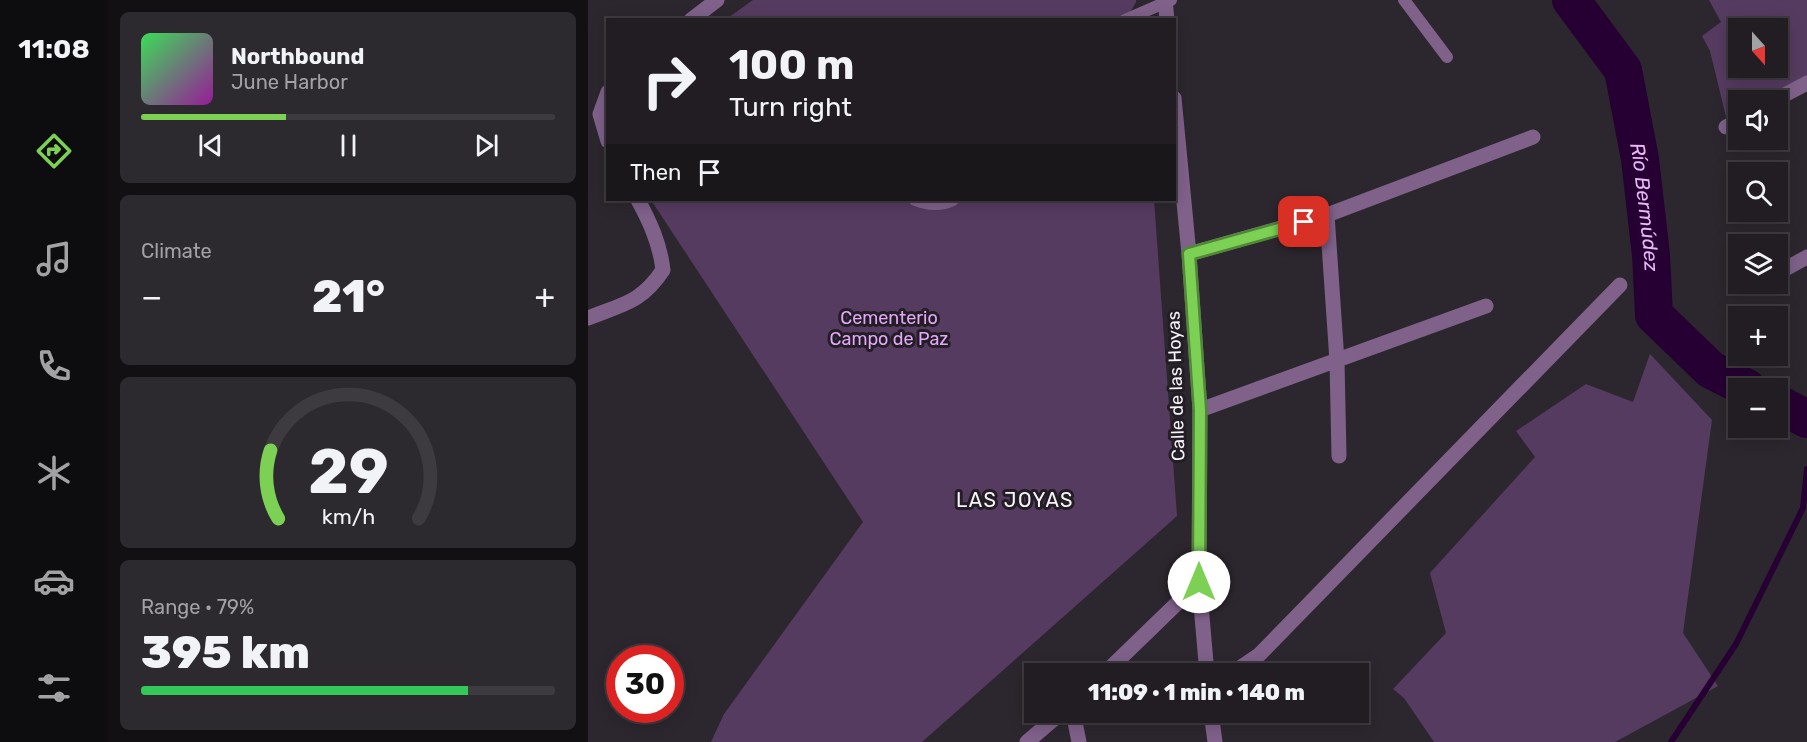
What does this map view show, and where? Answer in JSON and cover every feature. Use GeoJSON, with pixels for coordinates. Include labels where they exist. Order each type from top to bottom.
{"type":"FeatureCollection","features":[{"type":"Feature","properties":{"kind":"street"},"geometry":{"type":"LineString","coordinates":[[694,18],[717,0]]}},
{"type":"Feature","properties":{"kind":"street"},"geometry":{"type":"LineString","coordinates":[[1167,0],[1167,18]]}},
{"type":"Feature","properties":{"kind":"street"},"geometry":{"type":"LineString","coordinates":[[1788,93],[1807,83]]}},
{"type":"Feature","properties":{"kind":"street"},"geometry":{"type":"LineString","coordinates":[[606,98],[600,114],[606,134]]}},
{"type":"Feature","properties":{"kind":"street","name":"Calle de las Hoyas"},"geometry":{"type":"LineString","coordinates":[[1176,119],[1189,254],[1200,410],[1199,582],[1206,663]]}},
{"type":"Feature","properties":{"kind":"street"},"geometry":{"type":"LineString","coordinates":[[1189,254],[1327,215],[1533,137]]}},
{"type":"Feature","properties":{"kind":"street"},"geometry":{"type":"LineString","coordinates":[[588,318],[638,299],[652,287],[663,270],[661,251],[650,221],[639,201]]}},
{"type":"Feature","properties":{"kind":"street"},"geometry":{"type":"LineString","coordinates":[[1327,215],[1337,361],[1339,456]]}},
{"type":"Feature","properties":{"kind":"street"},"geometry":{"type":"LineString","coordinates":[[1788,267],[1807,257]]}},
{"type":"Feature","properties":{"kind":"street"},"geometry":{"type":"LineString","coordinates":[[1248,663],[1259,655],[1620,285]]}},
{"type":"Feature","properties":{"kind":"street"},"geometry":{"type":"LineString","coordinates":[[1200,410],[1486,306]]}},
{"type":"Feature","properties":{"kind":"street"},"geometry":{"type":"LineString","coordinates":[[1115,663],[1199,582]]}},
{"type":"Feature","properties":{"kind":"street"},"geometry":{"type":"LineString","coordinates":[[1027,742],[1049,723]]}},
{"type":"Feature","properties":{"kind":"street"},"geometry":{"type":"LineString","coordinates":[[1075,723],[1079,742]]}},
{"type":"Feature","properties":{"kind":"street"},"geometry":{"type":"LineString","coordinates":[[1212,723],[1215,742]]}},
{"type":"Feature","properties":{"kind":"lane"},"geometry":{"type":"LineString","coordinates":[[1129,18],[1167,0]]}},
{"type":"Feature","properties":{"kind":"lane"},"geometry":{"type":"LineString","coordinates":[[1404,0],[1447,57]]}},
{"type":"Feature","properties":{"kind":"lane"},"geometry":{"type":"LineString","coordinates":[[918,201],[925,204],[949,201]]}},
{"type":"Feature","properties":{"kind":"green space"},"geometry":{"type":"Polygon","coordinates":[[[753,0],[1136,0],[1128,16],[1122,18],[728,18],[753,0]]]}},
{"type":"Feature","properties":{"kind":"green space"},"geometry":{"type":"Polygon","coordinates":[[[1709,0],[1807,0],[1807,78],[1784,90],[1728,90],[1727,121],[1710,51],[1702,36],[1721,22],[1709,0]]]}},
{"type":"Feature","properties":{"kind":"green space","name":"Cementerio Campo de Paz"},"geometry":{"type":"Polygon","coordinates":[[[652,201],[1154,201],[1177,516],[922,742],[711,742],[724,714],[863,522],[652,201]]]}},
{"type":"Feature","properties":{"kind":"green space"},"geometry":{"type":"Polygon","coordinates":[[[1650,354],[1712,420],[1683,633],[1718,686],[1615,742],[1434,742],[1404,698],[1393,689],[1446,633],[1430,573],[1535,457],[1516,431],[1586,384],[1633,402],[1650,354]]]}},
{"type":"Feature","properties":{"kind":"waterway","name":"Río Bermúdez"},"geometry":{"type":"LineString","coordinates":[[1571,0],[1623,70],[1640,159],[1651,255],[1654,315],[1711,370],[1728,378]]}},
{"type":"Feature","properties":{"kind":"waterway","name":"Río Bermúdez"},"geometry":{"type":"LineString","coordinates":[[1788,409],[1807,419]]}},
{"type":"Feature","properties":{"kind":"waterway"},"geometry":{"type":"LineString","coordinates":[[1671,742],[1736,644],[1803,508],[1807,469]]}},
{"type":"Feature","properties":{"kind":"district","name":"LAS JOYAS"},"geometry":{"type":"Point","coordinates":[1015,500]}},
{"type":"Feature","properties":{"kind":"route"},"geometry":{"type":"LineString","coordinates":[[1199,582],[1200,410],[1189,254],[1304,222]]}}]}
